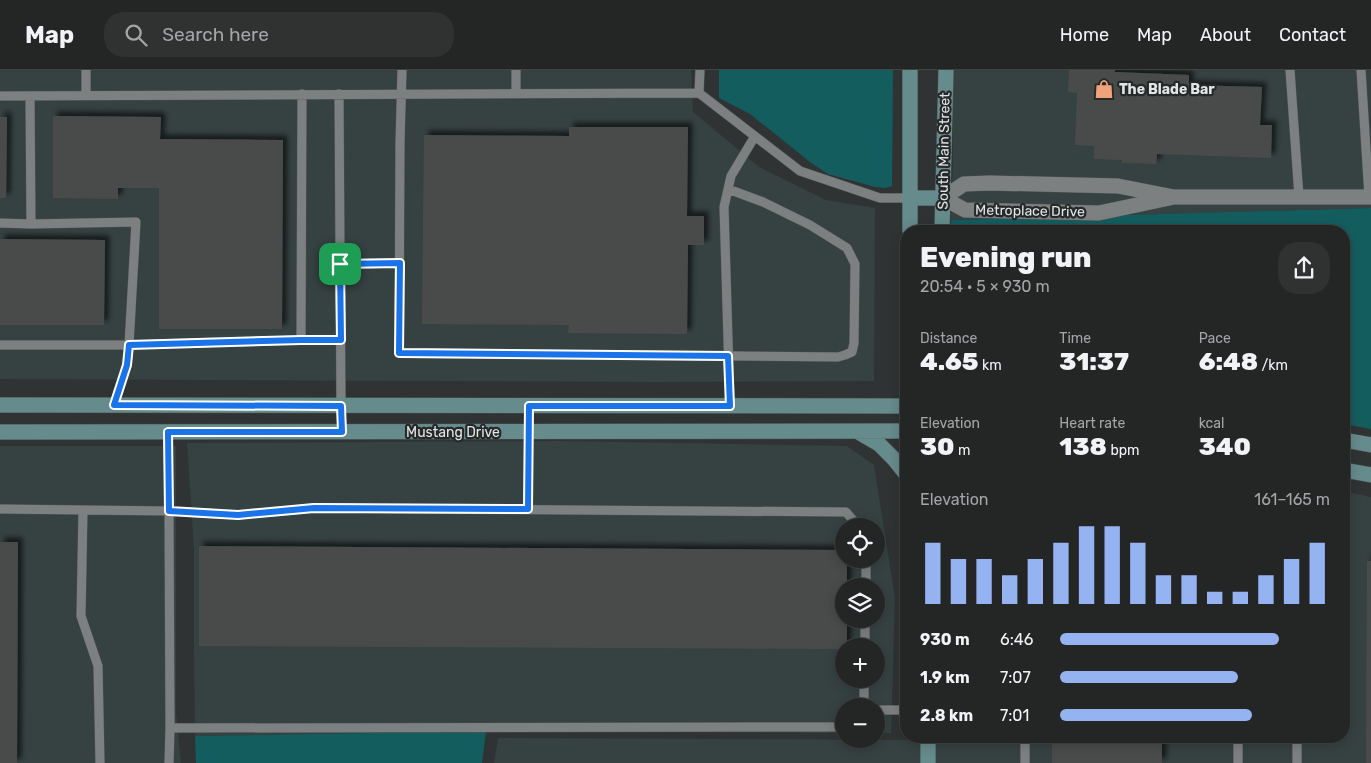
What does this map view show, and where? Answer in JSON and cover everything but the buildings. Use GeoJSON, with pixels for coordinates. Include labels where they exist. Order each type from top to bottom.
{"type":"FeatureCollection","features":[{"type":"Feature","properties":{"kind":"main road"},"geometry":{"type":"LineString","coordinates":[[910,70],[910,225]]}},
{"type":"Feature","properties":{"kind":"main road","name":"South Main Street"},"geometry":{"type":"LineString","coordinates":[[942,225],[946,70]]}},
{"type":"Feature","properties":{"kind":"main road"},"geometry":{"type":"LineString","coordinates":[[910,198],[943,198]]}},
{"type":"Feature","properties":{"kind":"main road","name":"Mustang Drive"},"geometry":{"type":"LineString","coordinates":[[0,405],[900,406]]}},
{"type":"Feature","properties":{"kind":"main road"},"geometry":{"type":"LineString","coordinates":[[341,406],[342,432]]}},
{"type":"Feature","properties":{"kind":"main road","name":"Mustang Drive"},"geometry":{"type":"LineString","coordinates":[[0,432],[900,431]]}},
{"type":"Feature","properties":{"kind":"main road"},"geometry":{"type":"LineString","coordinates":[[859,432],[879,444],[900,466]]}},
{"type":"Feature","properties":{"kind":"main road"},"geometry":{"type":"LineString","coordinates":[[1350,441],[1371,445]]}},
{"type":"Feature","properties":{"kind":"main road"},"geometry":{"type":"LineString","coordinates":[[1350,471],[1371,475]]}},
{"type":"Feature","properties":{"kind":"main road"},"geometry":{"type":"LineString","coordinates":[[928,743],[928,763]]}},
{"type":"Feature","properties":{"kind":"street","name":"Metroplace Drive"},"geometry":{"type":"LineString","coordinates":[[1174,197],[1099,213],[965,210],[943,198],[964,184],[990,183],[1118,186],[1174,197],[1370,197]]}},
{"type":"Feature","properties":{"kind":"lane"},"geometry":{"type":"LineString","coordinates":[[86,70],[86,95]]}},
{"type":"Feature","properties":{"kind":"lane"},"geometry":{"type":"LineString","coordinates":[[402,70],[399,353],[838,357],[852,352],[854,343],[855,264],[848,248],[810,225],[763,202],[728,188]]}},
{"type":"Feature","properties":{"kind":"lane"},"geometry":{"type":"LineString","coordinates":[[516,70],[516,93]]}},
{"type":"Feature","properties":{"kind":"lane"},"geometry":{"type":"LineString","coordinates":[[700,70],[700,93]]}},
{"type":"Feature","properties":{"kind":"lane"},"geometry":{"type":"LineString","coordinates":[[1290,70],[1298,197]]}},
{"type":"Feature","properties":{"kind":"lane"},"geometry":{"type":"LineString","coordinates":[[1361,70],[1370,197]]}},
{"type":"Feature","properties":{"kind":"lane"},"geometry":{"type":"LineString","coordinates":[[0,96],[700,93],[800,171],[880,198],[910,198]]}},
{"type":"Feature","properties":{"kind":"lane"},"geometry":{"type":"LineString","coordinates":[[301,340],[302,94]]}},
{"type":"Feature","properties":{"kind":"lane"},"geometry":{"type":"LineString","coordinates":[[339,94],[341,406]]}},
{"type":"Feature","properties":{"kind":"lane"},"geometry":{"type":"LineString","coordinates":[[30,96],[31,224]]}},
{"type":"Feature","properties":{"kind":"lane"},"geometry":{"type":"LineString","coordinates":[[730,406],[724,207],[731,176],[755,136]]}},
{"type":"Feature","properties":{"kind":"lane"},"geometry":{"type":"LineString","coordinates":[[0,223],[136,222],[127,365],[114,405]]}},
{"type":"Feature","properties":{"kind":"lane"},"geometry":{"type":"LineString","coordinates":[[340,264],[400,263]]}},
{"type":"Feature","properties":{"kind":"lane"},"geometry":{"type":"LineString","coordinates":[[0,345],[129,345],[341,340]]}},
{"type":"Feature","properties":{"kind":"lane"},"geometry":{"type":"LineString","coordinates":[[528,509],[529,406]]}},
{"type":"Feature","properties":{"kind":"lane"},"geometry":{"type":"LineString","coordinates":[[168,432],[169,763]]}},
{"type":"Feature","properties":{"kind":"lane"},"geometry":{"type":"LineString","coordinates":[[0,509],[169,511],[238,515],[314,508],[846,512],[851,518]]}},
{"type":"Feature","properties":{"kind":"lane"},"geometry":{"type":"LineString","coordinates":[[83,510],[81,616],[98,666],[100,763]]}},
{"type":"Feature","properties":{"kind":"lane"},"geometry":{"type":"LineString","coordinates":[[885,710],[900,710]]}},
{"type":"Feature","properties":{"kind":"lane"},"geometry":{"type":"LineString","coordinates":[[170,728],[835,727]]}},
{"type":"Feature","properties":{"kind":"lane"},"geometry":{"type":"LineString","coordinates":[[1025,743],[1025,763]]}},
{"type":"Feature","properties":{"kind":"lane"},"geometry":{"type":"LineString","coordinates":[[1238,743],[1238,763]]}},
{"type":"Feature","properties":{"kind":"lane"},"geometry":{"type":"LineString","coordinates":[[1297,743],[1297,763]]}},
{"type":"Feature","properties":{"kind":"shaded area"},"geometry":{"type":"Polygon","coordinates":[[[0,70],[691,70],[693,112],[759,167],[826,200],[875,208],[874,381],[0,379],[0,70]]]}},
{"type":"Feature","properties":{"kind":"shaded area"},"geometry":{"type":"Polygon","coordinates":[[[719,70],[893,70],[892,186],[885,188],[875,187],[828,174],[810,162],[750,114],[719,98],[719,70]]]}},
{"type":"Feature","properties":{"kind":"shaded area"},"geometry":{"type":"Polygon","coordinates":[[[953,70],[1371,70],[1371,208],[951,220],[953,70]]]}},
{"type":"Feature","properties":{"kind":"shaded area"},"geometry":{"type":"Polygon","coordinates":[[[1371,208],[1371,429],[1350,425],[1350,225],[951,225],[951,220],[1371,208]]]}},
{"type":"Feature","properties":{"kind":"shaded area"},"geometry":{"type":"Polygon","coordinates":[[[559,441],[847,446],[874,465],[882,518],[835,518],[835,568],[885,568],[885,535],[895,598],[891,733],[885,733],[885,698],[835,698],[835,733],[486,731],[195,736],[194,549],[187,443],[559,441]]]}},
{"type":"Feature","properties":{"kind":"shaded area"},"geometry":{"type":"Polygon","coordinates":[[[0,446],[176,446],[176,713],[181,763],[0,763],[0,446]]]}},
{"type":"Feature","properties":{"kind":"shaded area"},"geometry":{"type":"Polygon","coordinates":[[[1350,492],[1371,497],[1371,763],[494,763],[498,738],[835,740],[835,748],[885,748],[885,740],[900,740],[900,743],[1350,743],[1350,492]]]}},
{"type":"Feature","properties":{"kind":"shaded area"},"geometry":{"type":"Polygon","coordinates":[[[486,731],[482,763],[196,763],[195,736],[486,731]]]}},
{"type":"Feature","properties":{"kind":"place","name":"The Blade Bar"},"geometry":{"type":"Point","coordinates":[1104,89]}},
{"type":"Feature","properties":{"kind":"route"},"geometry":{"type":"LineString","coordinates":[[400,263],[399,353],[728,356],[730,406],[529,406],[528,509],[314,508],[238,515],[169,511],[168,432],[342,432],[341,406],[114,405],[127,365],[129,345],[341,340],[340,264],[400,263]]}}]}
